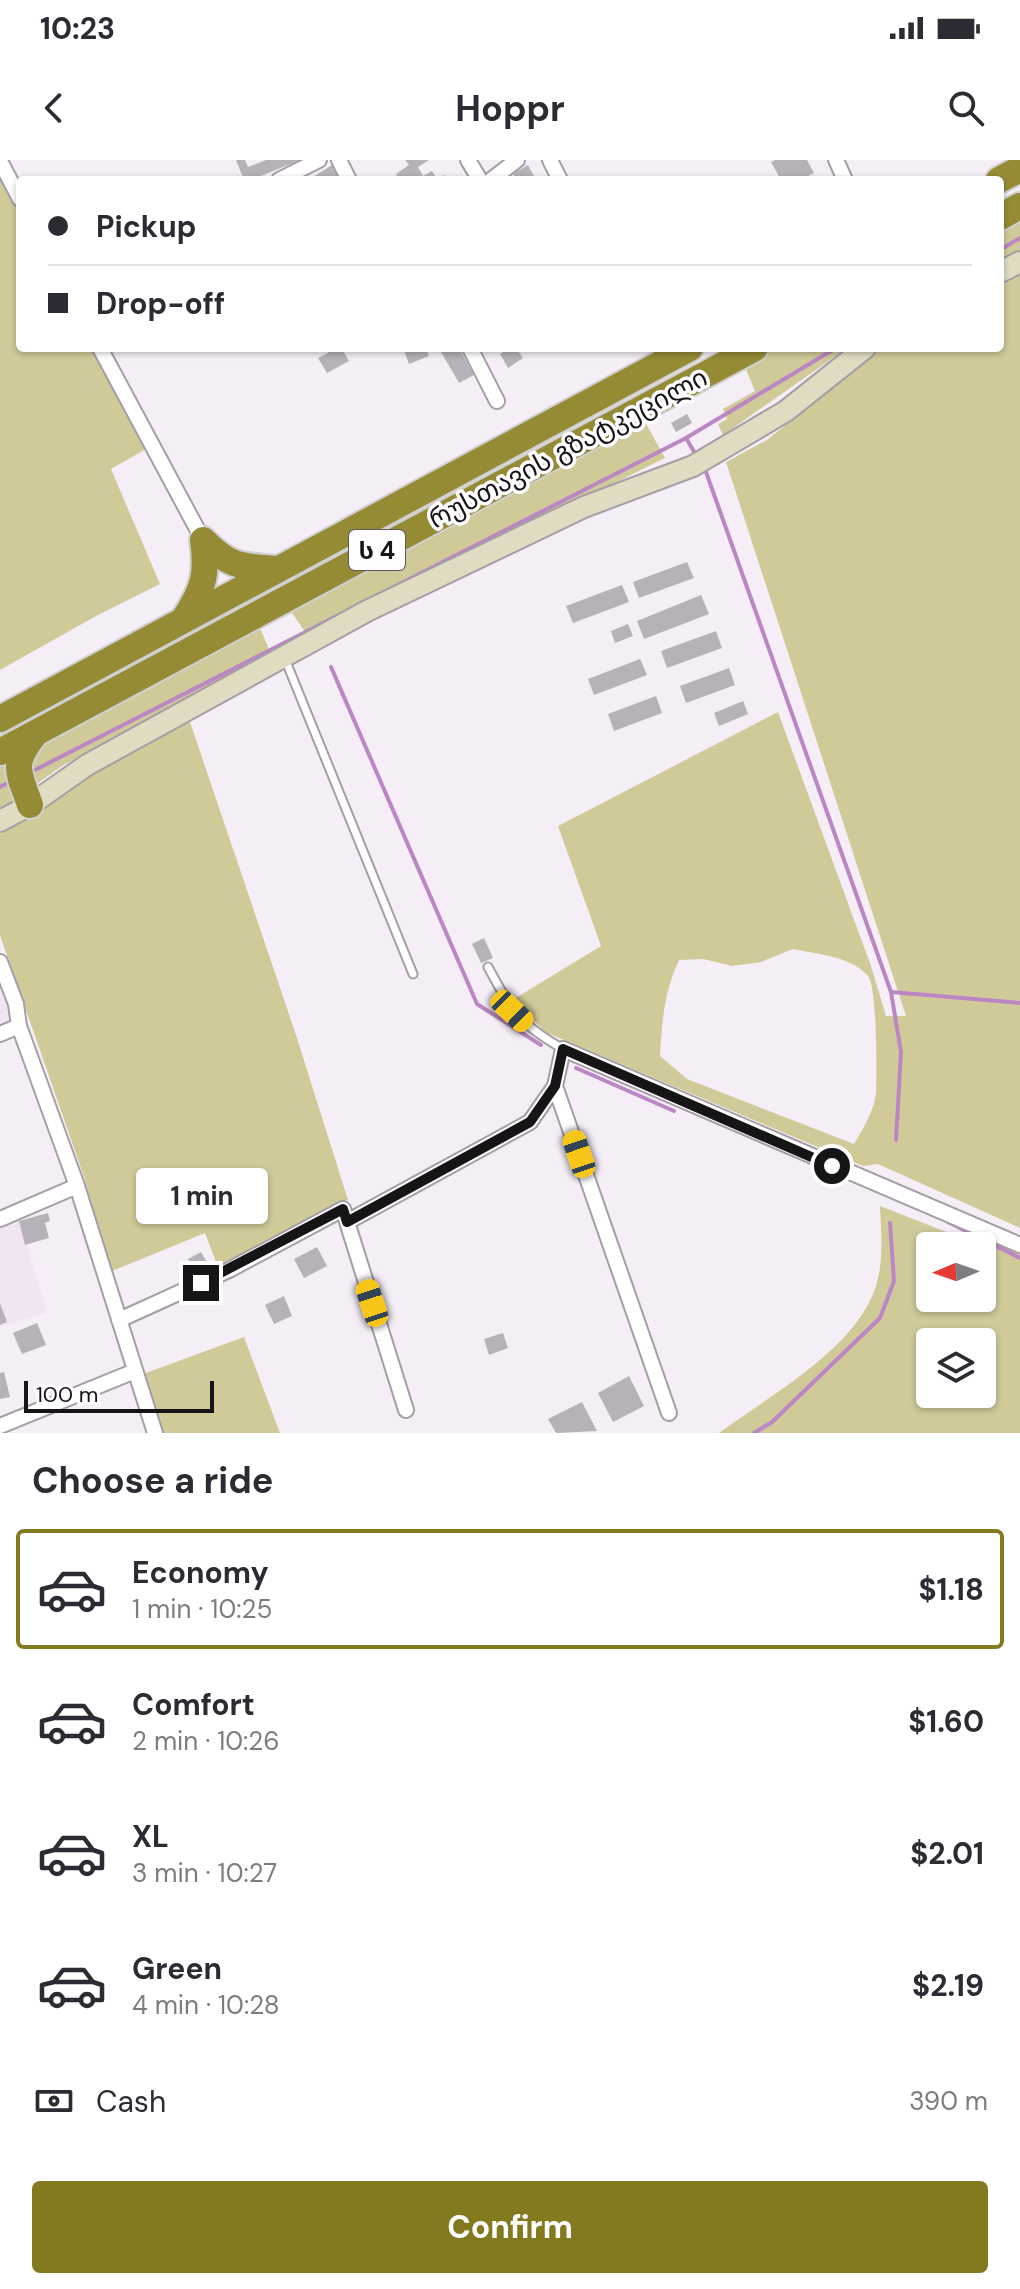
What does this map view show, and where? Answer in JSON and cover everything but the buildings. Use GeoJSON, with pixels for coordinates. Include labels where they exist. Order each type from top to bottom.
{"type":"FeatureCollection","features":[{"type":"Feature","properties":{"kind":"highway","name":"რუსთავის გზატკეცილი"},"geometry":{"type":"LineString","coordinates":[[0,719],[683,352]]}},
{"type":"Feature","properties":{"kind":"highway","name":"რუსთავის გზატკეცილი"},"geometry":{"type":"LineString","coordinates":[[14,777],[26,745],[35,734],[748,352]]}},
{"type":"Feature","properties":{"kind":"highway"},"geometry":{"type":"LineString","coordinates":[[203,540],[221,558],[240,566],[276,569]]}},
{"type":"Feature","properties":{"kind":"highway"},"geometry":{"type":"LineString","coordinates":[[184,619],[203,584],[207,567],[203,540]]}},
{"type":"Feature","properties":{"kind":"street"},"geometry":{"type":"LineString","coordinates":[[287,176],[319,160]]}},
{"type":"Feature","properties":{"kind":"street"},"geometry":{"type":"LineString","coordinates":[[496,176],[517,160]]}},
{"type":"Feature","properties":{"kind":"street"},"geometry":{"type":"LineString","coordinates":[[0,161],[16,191]]}},
{"type":"Feature","properties":{"kind":"street"},"geometry":{"type":"LineString","coordinates":[[102,352],[203,540]]}},
{"type":"Feature","properties":{"kind":"street"},"geometry":{"type":"LineString","coordinates":[[472,352],[497,401]]}},
{"type":"Feature","properties":{"kind":"street"},"geometry":{"type":"LineString","coordinates":[[0,821],[14,777],[87,765],[367,611],[584,507],[693,466],[786,411],[860,352]]}},
{"type":"Feature","properties":{"kind":"street"},"geometry":{"type":"LineString","coordinates":[[0,962],[16,1004],[19,1026],[77,1186],[155,1433]]}},
{"type":"Feature","properties":{"kind":"street"},"geometry":{"type":"LineString","coordinates":[[0,1034],[19,1026]]}},
{"type":"Feature","properties":{"kind":"street"},"geometry":{"type":"LineString","coordinates":[[347,1222],[530,1122],[555,1086],[563,1049],[1020,1245]]}},
{"type":"Feature","properties":{"kind":"street"},"geometry":{"type":"LineString","coordinates":[[555,1086],[669,1413]]}},
{"type":"Feature","properties":{"kind":"street"},"geometry":{"type":"LineString","coordinates":[[0,1219],[77,1186]]}},
{"type":"Feature","properties":{"kind":"street"},"geometry":{"type":"LineString","coordinates":[[119,1320],[229,1270],[343,1209],[406,1410]]}},
{"type":"Feature","properties":{"kind":"street"},"geometry":{"type":"LineString","coordinates":[[0,1426],[135,1371]]}},
{"type":"Feature","properties":{"kind":"lane"},"geometry":{"type":"LineString","coordinates":[[284,657],[413,974]]}},
{"type":"Feature","properties":{"kind":"lane"},"geometry":{"type":"LineString","coordinates":[[488,967],[512,1011],[533,1032],[563,1049]]}},
{"type":"Feature","properties":{"kind":"shaded area"},"geometry":{"type":"Polygon","coordinates":[[[0,171],[16,201],[16,352],[96,352],[148,448],[111,469],[160,584],[0,670],[0,171]]]}},
{"type":"Feature","properties":{"kind":"shaded area"},"geometry":{"type":"Polygon","coordinates":[[[1020,214],[1020,251],[1004,259],[1004,223],[1020,214]]]}},
{"type":"Feature","properties":{"kind":"shaded area"},"geometry":{"type":"Polygon","coordinates":[[[1020,264],[1020,1228],[878,1164],[863,1166],[545,1032],[514,999],[601,946],[558,826],[778,712],[871,966],[886,1016],[906,1016],[726,462],[767,440],[877,352],[1004,352],[1004,273],[1020,264]],[[793,949],[761,962],[732,966],[703,959],[679,960],[665,1007],[660,1056],[687,1079],[854,1144],[871,1113],[876,1093],[873,996],[868,976],[861,969],[833,957],[793,949]]]}},
{"type":"Feature","properties":{"kind":"shaded area"},"geometry":{"type":"Polygon","coordinates":[[[762,352],[841,352],[723,435],[718,424],[727,419],[723,409],[755,391],[743,362],[762,352]]]}},
{"type":"Feature","properties":{"kind":"shaded area"},"geometry":{"type":"Polygon","coordinates":[[[644,420],[665,458],[308,636],[292,613],[260,628],[271,654],[62,766],[0,810],[0,759],[644,420]]]}},
{"type":"Feature","properties":{"kind":"shaded area"},"geometry":{"type":"Polygon","coordinates":[[[189,719],[296,1035],[348,1200],[218,1267],[205,1233],[112,1271],[84,1177],[0,935],[0,833],[31,814],[90,769],[189,719]]]}},
{"type":"Feature","properties":{"kind":"shaded area"},"geometry":{"type":"Polygon","coordinates":[[[0,978],[15,1021],[0,1027],[0,978]]]}},
{"type":"Feature","properties":{"kind":"shaded area"},"geometry":{"type":"Polygon","coordinates":[[[15,1205],[47,1312],[0,1327],[0,1211],[15,1205]]]}},
{"type":"Feature","properties":{"kind":"shaded area"},"geometry":{"type":"Polygon","coordinates":[[[880,1206],[946,1232],[916,1232],[916,1312],[996,1312],[996,1241],[1020,1251],[1020,1433],[719,1433],[809,1369],[850,1330],[866,1309],[876,1286],[881,1257],[880,1206]]]}},
{"type":"Feature","properties":{"kind":"shaded area"},"geometry":{"type":"Polygon","coordinates":[[[244,1337],[280,1433],[163,1433],[143,1374],[244,1337]]]}},
{"type":"Feature","properties":{"kind":"waterway"},"geometry":{"type":"LineString","coordinates":[[1004,248],[1020,238]]}},
{"type":"Feature","properties":{"kind":"waterway"},"geometry":{"type":"LineString","coordinates":[[31,772],[686,438],[829,352]]}},
{"type":"Feature","properties":{"kind":"waterway"},"geometry":{"type":"LineString","coordinates":[[686,438],[696,455]]}},
{"type":"Feature","properties":{"kind":"waterway"},"geometry":{"type":"LineString","coordinates":[[706,472],[891,992],[901,1052],[896,1140]]}},
{"type":"Feature","properties":{"kind":"waterway"},"geometry":{"type":"LineString","coordinates":[[331,667],[477,1004],[541,1045]]}},
{"type":"Feature","properties":{"kind":"waterway"},"geometry":{"type":"LineString","coordinates":[[0,787],[12,781]]}},
{"type":"Feature","properties":{"kind":"waterway"},"geometry":{"type":"LineString","coordinates":[[891,992],[1020,1003]]}},
{"type":"Feature","properties":{"kind":"waterway"},"geometry":{"type":"LineString","coordinates":[[576,1068],[674,1111]]}},
{"type":"Feature","properties":{"kind":"waterway"},"geometry":{"type":"LineString","coordinates":[[948,1222],[1020,1258]]}},
{"type":"Feature","properties":{"kind":"waterway"},"geometry":{"type":"LineString","coordinates":[[754,1433],[772,1422],[880,1318],[894,1281],[890,1223]]}},
{"type":"Feature","properties":{"kind":"route"},"geometry":{"type":"LineString","coordinates":[[201,1283],[343,1209],[347,1222],[530,1122],[555,1086],[563,1049],[832,1166]]}}]}
